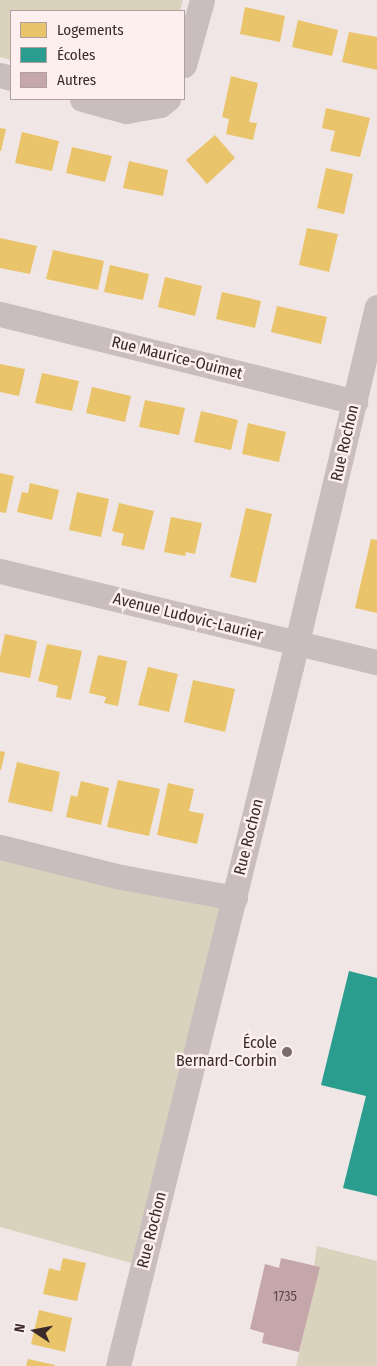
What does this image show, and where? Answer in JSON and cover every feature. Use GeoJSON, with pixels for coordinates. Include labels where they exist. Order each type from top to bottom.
{"type":"FeatureCollection","features":[{"type":"Feature","properties":{"kind":"street"},"geometry":{"type":"LineString","coordinates":[[185,61],[202,0]]}},
{"type":"Feature","properties":{"kind":"street"},"geometry":{"type":"LineString","coordinates":[[86,100],[126,111],[160,105],[167,100]]}},
{"type":"Feature","properties":{"kind":"street","name":"Rue Rochon"},"geometry":{"type":"LineString","coordinates":[[118,1366],[235,898],[377,307]]}},
{"type":"Feature","properties":{"kind":"street","name":"Rue Maurice-Ouimet"},"geometry":{"type":"LineString","coordinates":[[0,314],[355,402]]}},
{"type":"Feature","properties":{"kind":"street","name":"Avenue Ludovic-Laurier"},"geometry":{"type":"LineString","coordinates":[[0,571],[377,662]]}},
{"type":"Feature","properties":{"kind":"street"},"geometry":{"type":"LineString","coordinates":[[0,846],[121,877],[235,898]]}},
{"type":"Feature","properties":{"kind":"shaded area"},"geometry":{"type":"Polygon","coordinates":[[[0,0],[183,0],[180,10],[10,10],[10,60],[0,57],[0,0]]]}},
{"type":"Feature","properties":{"kind":"shaded area"},"geometry":{"type":"Polygon","coordinates":[[[0,848],[234,902],[142,1266],[0,1227],[0,848]]]}},
{"type":"Feature","properties":{"kind":"shaded area"},"geometry":{"type":"Polygon","coordinates":[[[317,1246],[377,1261],[377,1366],[296,1366],[319,1268],[314,1266],[317,1246]]]}},
{"type":"Feature","properties":{"kind":"building: Logements"},"geometry":{"type":"Polygon","coordinates":[[[245,7],[285,16],[280,42],[240,34],[245,7]]]}},
{"type":"Feature","properties":{"kind":"building: Logements"},"geometry":{"type":"Polygon","coordinates":[[[298,20],[338,30],[332,56],[292,47],[298,20]]]}},
{"type":"Feature","properties":{"kind":"building: Logements"},"geometry":{"type":"Polygon","coordinates":[[[349,32],[377,37],[377,70],[342,62],[349,32]]]}},
{"type":"Feature","properties":{"kind":"building: Logements"},"geometry":{"type":"Polygon","coordinates":[[[231,76],[258,83],[249,122],[257,123],[253,140],[226,134],[229,119],[222,117],[231,76]]]}},
{"type":"Feature","properties":{"kind":"building: Logements"},"geometry":{"type":"Polygon","coordinates":[[[326,108],[370,118],[360,157],[330,151],[335,131],[322,128],[326,108]]]}},
{"type":"Feature","properties":{"kind":"building: Logements"},"geometry":{"type":"Polygon","coordinates":[[[0,128],[6,129],[1,151],[0,151],[0,128]]]}},
{"type":"Feature","properties":{"kind":"building: Logements"},"geometry":{"type":"Polygon","coordinates":[[[22,132],[59,141],[52,171],[15,163],[22,132]]]}},
{"type":"Feature","properties":{"kind":"building: Logements"},"geometry":{"type":"Polygon","coordinates":[[[215,135],[235,158],[207,184],[186,160],[215,135]]]}},
{"type":"Feature","properties":{"kind":"building: Logements"},"geometry":{"type":"Polygon","coordinates":[[[72,147],[112,156],[105,182],[66,173],[72,147]]]}},
{"type":"Feature","properties":{"kind":"building: Logements"},"geometry":{"type":"Polygon","coordinates":[[[129,161],[168,170],[163,196],[123,188],[129,161]]]}},
{"type":"Feature","properties":{"kind":"building: Logements"},"geometry":{"type":"Polygon","coordinates":[[[326,168],[353,174],[344,214],[317,208],[326,168]]]}},
{"type":"Feature","properties":{"kind":"building: Logements"},"geometry":{"type":"Polygon","coordinates":[[[307,228],[338,234],[329,272],[299,265],[307,228]]]}},
{"type":"Feature","properties":{"kind":"building: Logements"},"geometry":{"type":"Polygon","coordinates":[[[0,238],[37,246],[30,274],[0,268],[0,238]]]}},
{"type":"Feature","properties":{"kind":"building: Logements"},"geometry":{"type":"Polygon","coordinates":[[[53,250],[104,261],[98,290],[46,279],[53,250]]]}},
{"type":"Feature","properties":{"kind":"building: Logements"},"geometry":{"type":"Polygon","coordinates":[[[110,265],[149,274],[143,300],[104,292],[110,265]]]}},
{"type":"Feature","properties":{"kind":"building: Logements"},"geometry":{"type":"Polygon","coordinates":[[[165,277],[202,286],[195,316],[158,307],[165,277]]]}},
{"type":"Feature","properties":{"kind":"building: Logements"},"geometry":{"type":"Polygon","coordinates":[[[222,292],[261,301],[255,328],[216,319],[222,292]]]}},
{"type":"Feature","properties":{"kind":"building: Logements"},"geometry":{"type":"Polygon","coordinates":[[[277,306],[327,317],[321,344],[271,332],[277,306]]]}},
{"type":"Feature","properties":{"kind":"building: Logements"},"geometry":{"type":"Polygon","coordinates":[[[0,364],[25,369],[19,396],[0,392],[0,364]]]}},
{"type":"Feature","properties":{"kind":"building: Logements"},"geometry":{"type":"Polygon","coordinates":[[[42,373],[79,381],[72,411],[35,403],[42,373]]]}},
{"type":"Feature","properties":{"kind":"building: Logements"},"geometry":{"type":"Polygon","coordinates":[[[92,387],[131,396],[125,422],[86,413],[92,387]]]}},
{"type":"Feature","properties":{"kind":"building: Logements"},"geometry":{"type":"Polygon","coordinates":[[[145,400],[185,408],[179,435],[139,427],[145,400]]]}},
{"type":"Feature","properties":{"kind":"building: Logements"},"geometry":{"type":"Polygon","coordinates":[[[201,411],[238,420],[231,450],[194,442],[201,411]]]}},
{"type":"Feature","properties":{"kind":"building: Logements"},"geometry":{"type":"Polygon","coordinates":[[[248,423],[286,432],[279,462],[242,454],[248,423]]]}},
{"type":"Feature","properties":{"kind":"building: Logements"},"geometry":{"type":"Polygon","coordinates":[[[0,473],[14,476],[6,513],[0,512],[0,473]]]}},
{"type":"Feature","properties":{"kind":"building: Logements"},"geometry":{"type":"Polygon","coordinates":[[[30,483],[59,490],[52,520],[17,512],[22,492],[28,493],[30,483]]]}},
{"type":"Feature","properties":{"kind":"building: Logements"},"geometry":{"type":"Polygon","coordinates":[[[77,492],[109,499],[101,537],[69,530],[77,492]]]}},
{"type":"Feature","properties":{"kind":"building: Logements"},"geometry":{"type":"Polygon","coordinates":[[[119,503],[154,511],[144,550],[121,545],[124,534],[112,531],[119,503]]]}},
{"type":"Feature","properties":{"kind":"building: Logements"},"geometry":{"type":"Polygon","coordinates":[[[246,508],[272,514],[256,583],[230,577],[246,508]]]}},
{"type":"Feature","properties":{"kind":"building: Logements"},"geometry":{"type":"Polygon","coordinates":[[[171,517],[202,523],[195,554],[186,552],[185,556],[164,552],[171,517]]]}},
{"type":"Feature","properties":{"kind":"building: Logements"},"geometry":{"type":"Polygon","coordinates":[[[371,539],[377,540],[377,613],[355,608],[371,539]]]}},
{"type":"Feature","properties":{"kind":"building: Logements"},"geometry":{"type":"Polygon","coordinates":[[[5,634],[37,641],[30,678],[0,672],[0,657],[5,634]]]}},
{"type":"Feature","properties":{"kind":"building: Logements"},"geometry":{"type":"Polygon","coordinates":[[[47,644],[82,651],[71,700],[56,697],[58,686],[38,681],[47,644]]]}},
{"type":"Feature","properties":{"kind":"building: Logements"},"geometry":{"type":"Polygon","coordinates":[[[98,655],[127,661],[118,706],[104,703],[106,697],[89,693],[98,655]]]}},
{"type":"Feature","properties":{"kind":"building: Logements"},"geometry":{"type":"Polygon","coordinates":[[[148,667],[178,674],[169,712],[138,705],[148,667]]]}},
{"type":"Feature","properties":{"kind":"building: Logements"},"geometry":{"type":"Polygon","coordinates":[[[193,680],[235,689],[225,732],[184,722],[193,680]]]}},
{"type":"Feature","properties":{"kind":"building: Logements"},"geometry":{"type":"Polygon","coordinates":[[[0,751],[5,752],[1,770],[0,770],[0,751]]]}},
{"type":"Feature","properties":{"kind":"building: Logements"},"geometry":{"type":"Polygon","coordinates":[[[17,762],[60,772],[52,812],[8,802],[17,762]]]}},
{"type":"Feature","properties":{"kind":"building: Logements"},"geometry":{"type":"Polygon","coordinates":[[[118,780],[160,789],[149,836],[107,827],[118,780]]]}},
{"type":"Feature","properties":{"kind":"building: Logements"},"geometry":{"type":"Polygon","coordinates":[[[81,781],[109,788],[101,825],[66,817],[71,795],[77,797],[81,781]]]}},
{"type":"Feature","properties":{"kind":"building: Logements"},"geometry":{"type":"Polygon","coordinates":[[[168,783],[194,789],[189,811],[204,814],[197,844],[157,835],[168,783]]]}},
{"type":"Feature","properties":{"kind":"building: Logements"},"geometry":{"type":"Polygon","coordinates":[[[63,1258],[86,1263],[77,1301],[43,1294],[49,1268],[60,1271],[63,1258]]]}},
{"type":"Feature","properties":{"kind":"building: Logements"},"geometry":{"type":"Polygon","coordinates":[[[39,1310],[72,1318],[65,1352],[31,1344],[39,1310]]]}},
{"type":"Feature","properties":{"kind":"building: Logements"},"geometry":{"type":"Polygon","coordinates":[[[28,1359],[55,1365],[55,1366],[26,1366],[28,1359]]]}},
{"type":"Feature","properties":{"kind":"building: Écoles"},"geometry":{"type":"Polygon","coordinates":[[[349,971],[377,978],[377,1196],[343,1188],[366,1096],[321,1085],[349,971]]]}},
{"type":"Feature","properties":{"kind":"building: Autres"},"geometry":{"type":"Polygon","coordinates":[[[281,1258],[320,1267],[299,1352],[262,1343],[264,1333],[250,1329],[265,1264],[279,1268],[281,1258]]]}},
{"type":"Feature","properties":{"kind":"place","name":"École Bernard-Corbin"},"geometry":{"type":"Point","coordinates":[287,1052]}}]}
